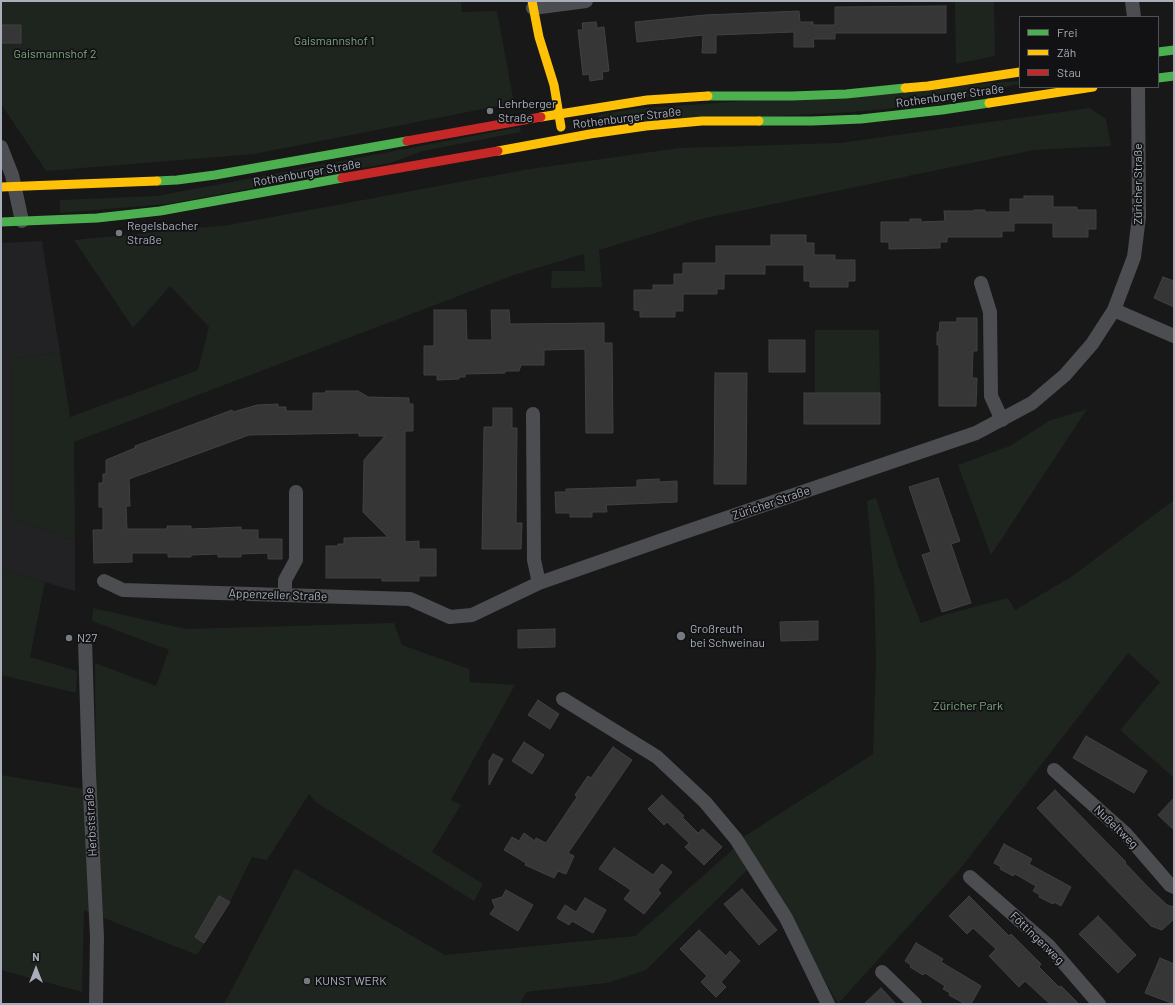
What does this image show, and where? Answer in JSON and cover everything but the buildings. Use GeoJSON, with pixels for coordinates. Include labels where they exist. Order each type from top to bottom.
{"type":"FeatureCollection","features":[{"type":"Feature","properties":{"kind":"main road"},"geometry":{"type":"LineString","coordinates":[[532,5],[539,37],[554,85],[562,139]]}},
{"type":"Feature","properties":{"kind":"main road"},"geometry":{"type":"LineString","coordinates":[[1159,52],[1174,50]]}},
{"type":"Feature","properties":{"kind":"main road","name":"Rothenburger Straße"},"geometry":{"type":"LineString","coordinates":[[8,186],[149,181],[208,176],[624,103],[688,97],[739,95],[808,96],[853,93],[928,86],[1019,72]]}},
{"type":"Feature","properties":{"kind":"main road"},"geometry":{"type":"LineString","coordinates":[[1159,78],[1174,76]]}},
{"type":"Feature","properties":{"kind":"main road","name":"Rothenburger Straße"},"geometry":{"type":"LineString","coordinates":[[1,222],[97,218],[179,208],[634,127],[684,122],[812,122],[898,115],[1086,88]]}},
{"type":"Feature","properties":{"kind":"street"},"geometry":{"type":"LineString","coordinates":[[532,5],[586,1]]}},
{"type":"Feature","properties":{"kind":"street"},"geometry":{"type":"LineString","coordinates":[[1132,1],[1134,16]]}},
{"type":"Feature","properties":{"kind":"street","name":"Züricher Straße"},"geometry":{"type":"LineString","coordinates":[[450,617],[472,615],[539,583],[682,532],[976,433],[1032,403],[1065,375],[1092,344],[1114,310],[1134,257],[1139,217],[1138,88]]}},
{"type":"Feature","properties":{"kind":"street"},"geometry":{"type":"LineString","coordinates":[[1,147],[6,159],[8,186],[22,221]]}},
{"type":"Feature","properties":{"kind":"street"},"geometry":{"type":"LineString","coordinates":[[981,283],[990,312],[991,396],[1002,420]]}},
{"type":"Feature","properties":{"kind":"street"},"geometry":{"type":"LineString","coordinates":[[1114,310],[1174,336]]}},
{"type":"Feature","properties":{"kind":"street"},"geometry":{"type":"LineString","coordinates":[[533,414],[534,560],[539,583]]}},
{"type":"Feature","properties":{"kind":"street"},"geometry":{"type":"LineString","coordinates":[[285,595],[285,580],[296,560],[296,492]]}},
{"type":"Feature","properties":{"kind":"street","name":"Appenzeller Straße"},"geometry":{"type":"LineString","coordinates":[[104,581],[123,590],[410,599],[450,617]]}},
{"type":"Feature","properties":{"kind":"street","name":"Herbststraße"},"geometry":{"type":"LineString","coordinates":[[85,640],[88,774],[97,937],[96,1004]]}},
{"type":"Feature","properties":{"kind":"street"},"geometry":{"type":"LineString","coordinates":[[563,699],[657,758],[705,802],[736,839],[786,918],[828,1004]]}},
{"type":"Feature","properties":{"kind":"street","name":"Nußeltweg"},"geometry":{"type":"LineString","coordinates":[[1054,770],[1126,834],[1170,885],[1174,887]]}},
{"type":"Feature","properties":{"kind":"street","name":"Föttingerweg"},"geometry":{"type":"LineString","coordinates":[[970,877],[1049,946],[1099,1004]]}},
{"type":"Feature","properties":{"kind":"street"},"geometry":{"type":"LineString","coordinates":[[882,972],[915,1004]]}},
{"type":"Feature","properties":{"kind":"shaded area"},"geometry":{"type":"Polygon","coordinates":[[[42,241],[60,353],[12,358],[13,519],[75,541],[75,591],[1,569],[1,243],[42,241]]]}},
{"type":"Feature","properties":{"kind":"green space"},"geometry":{"type":"Polygon","coordinates":[[[1,1],[461,1],[462,12],[497,11],[514,103],[254,154],[46,171],[1,104],[1,1]]]}},
{"type":"Feature","properties":{"kind":"green space"},"geometry":{"type":"Polygon","coordinates":[[[955,1],[994,1],[995,56],[956,64],[955,1]]]}},
{"type":"Feature","properties":{"kind":"green space"},"geometry":{"type":"Polygon","coordinates":[[[1019,81],[1019,84],[940,104],[852,112],[600,125],[598,115],[634,109],[1019,81]]]}},
{"type":"Feature","properties":{"kind":"green space"},"geometry":{"type":"Polygon","coordinates":[[[1090,108],[1106,119],[1111,146],[1034,150],[701,219],[599,250],[602,287],[551,288],[552,271],[585,271],[584,254],[514,275],[74,442],[75,541],[13,519],[12,358],[60,353],[70,417],[198,370],[209,327],[170,286],[133,328],[74,240],[229,225],[524,170],[679,148],[840,143],[1090,108]]]}},
{"type":"Feature","properties":{"kind":"green space"},"geometry":{"type":"Polygon","coordinates":[[[520,127],[521,132],[423,151],[390,163],[167,204],[60,213],[60,200],[157,196],[520,127]]]}},
{"type":"Feature","properties":{"kind":"green space"},"geometry":{"type":"Polygon","coordinates":[[[815,330],[879,330],[880,393],[815,393],[815,330]]]}},
{"type":"Feature","properties":{"kind":"green space"},"geometry":{"type":"Polygon","coordinates":[[[1087,409],[991,555],[958,465],[1010,446],[1049,421],[1087,409]]]}},
{"type":"Feature","properties":{"kind":"green space","name":"Züricher Park"},"geometry":{"type":"Polygon","coordinates":[[[876,498],[899,568],[921,623],[944,615],[1008,598],[1015,610],[1071,577],[1174,500],[1174,778],[1120,730],[1160,682],[1128,653],[960,869],[838,1004],[757,860],[646,970],[607,983],[526,992],[520,1004],[224,1004],[295,868],[445,955],[635,936],[729,853],[745,836],[873,754],[876,662],[874,581],[867,501],[876,498]]]}},
{"type":"Feature","properties":{"kind":"green space"},"geometry":{"type":"Polygon","coordinates":[[[1,569],[45,582],[30,657],[77,671],[76,693],[1,675],[1,569]]]}},
{"type":"Feature","properties":{"kind":"green space"},"geometry":{"type":"Polygon","coordinates":[[[93,608],[186,629],[394,623],[402,645],[469,669],[470,682],[515,685],[451,800],[461,805],[432,852],[483,884],[474,901],[317,803],[309,794],[267,860],[252,857],[230,902],[197,955],[84,910],[82,992],[1,970],[1,775],[96,791],[95,663],[156,686],[169,650],[92,621],[93,608]]]}},
{"type":"Feature","properties":{"kind":"traffic: fast"},"geometry":{"type":"LineString","coordinates":[[1159,52],[1174,50]]}},
{"type":"Feature","properties":{"kind":"traffic: fast"},"geometry":{"type":"LineString","coordinates":[[1159,78],[1174,76]]}},
{"type":"Feature","properties":{"kind":"traffic: fast"},"geometry":{"type":"LineString","coordinates":[[708,96],[792,96],[846,94],[905,88]]}},
{"type":"Feature","properties":{"kind":"traffic: fast"},"geometry":{"type":"LineString","coordinates":[[759,121],[861,119],[989,103]]}},
{"type":"Feature","properties":{"kind":"traffic: fast"},"geometry":{"type":"LineString","coordinates":[[157,181],[215,175],[407,141]]}},
{"type":"Feature","properties":{"kind":"traffic: fast"},"geometry":{"type":"LineString","coordinates":[[1,222],[97,218],[160,211],[342,178]]}},
{"type":"Feature","properties":{"kind":"traffic: slow"},"geometry":{"type":"LineString","coordinates":[[532,1],[539,37],[554,85],[561,127]]}},
{"type":"Feature","properties":{"kind":"traffic: slow"},"geometry":{"type":"LineString","coordinates":[[905,88],[1019,72]]}},
{"type":"Feature","properties":{"kind":"traffic: slow"},"geometry":{"type":"LineString","coordinates":[[989,103],[1086,88]]}},
{"type":"Feature","properties":{"kind":"traffic: slow"},"geometry":{"type":"LineString","coordinates":[[541,117],[647,100],[708,96]]}},
{"type":"Feature","properties":{"kind":"traffic: slow"},"geometry":{"type":"LineString","coordinates":[[498,151],[590,134],[646,126],[702,121],[759,121]]}},
{"type":"Feature","properties":{"kind":"traffic: slow"},"geometry":{"type":"LineString","coordinates":[[1,187],[157,181]]}},
{"type":"Feature","properties":{"kind":"traffic: jam"},"geometry":{"type":"LineString","coordinates":[[407,141],[541,117]]}},
{"type":"Feature","properties":{"kind":"traffic: jam"},"geometry":{"type":"LineString","coordinates":[[342,178],[498,151]]}},
{"type":"Feature","properties":{"kind":"place","name":"Lehrberger Straße"},"geometry":{"type":"Point","coordinates":[490,111]}},
{"type":"Feature","properties":{"kind":"place","name":"Regelsbacher Straße"},"geometry":{"type":"Point","coordinates":[119,233]}},
{"type":"Feature","properties":{"kind":"place","name":"Großreuth bei Schweinau"},"geometry":{"type":"Point","coordinates":[681,636]}},
{"type":"Feature","properties":{"kind":"place","name":"N27"},"geometry":{"type":"Point","coordinates":[69,638]}},
{"type":"Feature","properties":{"kind":"place","name":"KUNST WERK"},"geometry":{"type":"Point","coordinates":[307,981]}},
{"type":"Feature","properties":{"kind":"park label","name":"Gaismannshof 1"},"geometry":{"type":"Point","coordinates":[334,41]}},
{"type":"Feature","properties":{"kind":"park label","name":"Gaismannshof 2"},"geometry":{"type":"Point","coordinates":[55,54]}}]}
